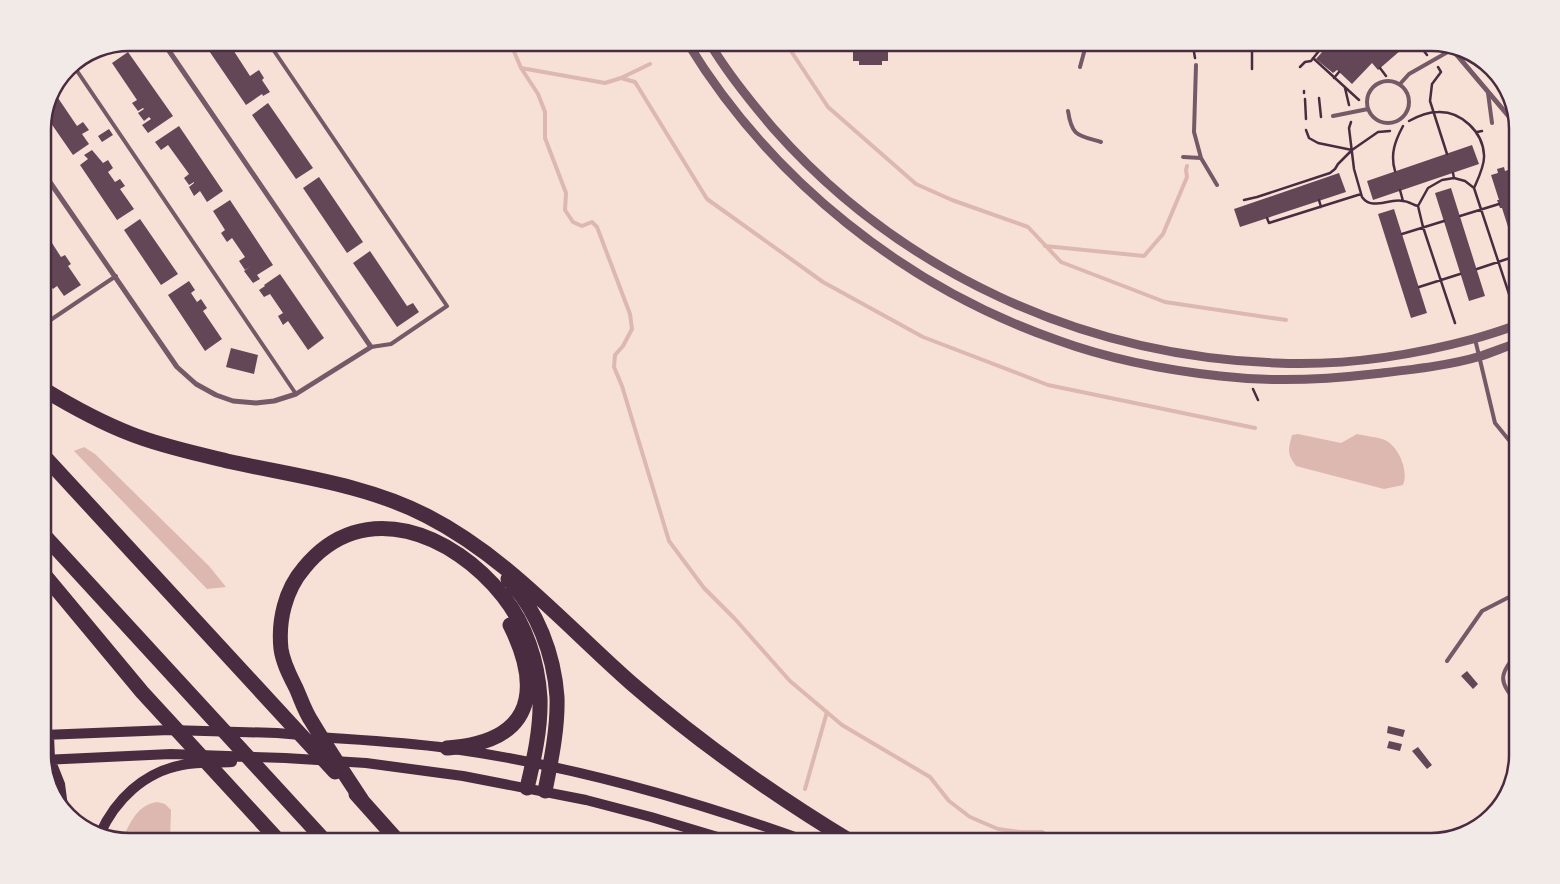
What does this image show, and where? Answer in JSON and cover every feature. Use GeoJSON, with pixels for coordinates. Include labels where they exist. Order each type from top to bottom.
{"type":"FeatureCollection","features":[{"type":"Feature","properties":{"kind":"highway"},"geometry":{"type":"LineString","coordinates":[[51,393],[101,421],[133,435],[226,460],[344,486],[400,503],[445,526],[478,547],[529,587],[599,655],[681,724],[776,793],[836,833]]}},
{"type":"Feature","properties":{"kind":"highway"},"geometry":{"type":"LineString","coordinates":[[51,464],[390,833]]}},
{"type":"Feature","properties":{"kind":"highway"},"geometry":{"type":"LineString","coordinates":[[363,802],[311,721],[287,669],[282,651],[280,631],[282,614],[288,594],[297,575],[311,558],[329,544],[368,529],[392,528],[410,531],[430,538],[468,561],[504,597],[530,644],[540,698],[539,725],[527,788]]}},
{"type":"Feature","properties":{"kind":"highway"},"geometry":{"type":"LineString","coordinates":[[51,543],[317,833]]}},
{"type":"Feature","properties":{"kind":"highway"},"geometry":{"type":"LineString","coordinates":[[478,547],[517,588],[534,614],[553,667],[557,697],[555,728],[545,792]]}},
{"type":"Feature","properties":{"kind":"highway"},"geometry":{"type":"LineString","coordinates":[[447,748],[470,745],[500,734],[517,719],[527,699],[527,673],[511,628],[498,602],[468,561]]}},
{"type":"Feature","properties":{"kind":"highway"},"geometry":{"type":"LineString","coordinates":[[51,583],[142,692],[271,833]]}},
{"type":"Feature","properties":{"kind":"main road"},"geometry":{"type":"LineString","coordinates":[[51,735],[170,730],[277,733],[447,748],[533,763],[658,792],[776,833]]}},
{"type":"Feature","properties":{"kind":"main road"},"geometry":{"type":"LineString","coordinates":[[51,759],[171,754],[366,763],[462,776],[586,800],[702,833]]}},
{"type":"Feature","properties":{"kind":"main road"},"geometry":{"type":"LineString","coordinates":[[103,828],[107,818],[120,801],[135,786],[150,776],[163,771],[183,765],[286,758]]}},
{"type":"Feature","properties":{"kind":"main road"},"geometry":{"type":"LineString","coordinates":[[53,772],[60,784],[61,792]]}},
{"type":"Feature","properties":{"kind":"street"},"geometry":{"type":"LineString","coordinates":[[51,183],[177,367],[196,384],[216,395],[233,401],[256,403],[274,401],[296,394],[371,347],[169,51]]}},
{"type":"Feature","properties":{"kind":"street"},"geometry":{"type":"LineString","coordinates":[[693,51],[740,117],[785,168],[837,215],[886,253],[943,289],[998,316],[1057,340],[1116,358],[1168,369],[1222,377],[1277,380],[1333,379],[1389,372],[1480,356],[1509,346]]}},
{"type":"Feature","properties":{"kind":"street"},"geometry":{"type":"LineString","coordinates":[[715,51],[754,106],[795,153],[848,202],[892,236],[951,273],[1004,300],[1062,323],[1120,341],[1171,352],[1277,363],[1332,362],[1386,356],[1475,339],[1509,328]]}},
{"type":"Feature","properties":{"kind":"street"},"geometry":{"type":"LineString","coordinates":[[1458,56],[1507,114]]}},
{"type":"Feature","properties":{"kind":"lane"},"geometry":{"type":"LineString","coordinates":[[274,51],[447,306],[391,344],[371,347]]}},
{"type":"Feature","properties":{"kind":"lane"},"geometry":{"type":"LineString","coordinates":[[1080,67],[1084,51]]}},
{"type":"Feature","properties":{"kind":"lane"},"geometry":{"type":"LineString","coordinates":[[1400,84],[1408,74],[1445,53]]}},
{"type":"Feature","properties":{"kind":"lane"},"geometry":{"type":"LineString","coordinates":[[1196,65],[1194,132],[1201,158],[1217,184]]}},
{"type":"Feature","properties":{"kind":"lane"},"geometry":{"type":"LineString","coordinates":[[77,71],[296,394]]}},
{"type":"Feature","properties":{"kind":"lane"},"geometry":{"type":"LineString","coordinates":[[1385,81],[1393,81],[1400,84],[1409,100],[1406,111],[1398,120],[1392,122],[1381,122],[1375,119],[1368,109],[1366,102],[1372,88],[1378,83],[1385,81]]}},
{"type":"Feature","properties":{"kind":"lane"},"geometry":{"type":"LineString","coordinates":[[1488,91],[1492,123]]}},
{"type":"Feature","properties":{"kind":"lane"},"geometry":{"type":"LineString","coordinates":[[1333,116],[1368,109]]}},
{"type":"Feature","properties":{"kind":"lane"},"geometry":{"type":"LineString","coordinates":[[1068,111],[1070,125],[1077,134],[1101,142]]}},
{"type":"Feature","properties":{"kind":"lane"},"geometry":{"type":"LineString","coordinates":[[1183,157],[1201,158]]}},
{"type":"Feature","properties":{"kind":"lane"},"geometry":{"type":"LineString","coordinates":[[51,320],[116,276]]}},
{"type":"Feature","properties":{"kind":"lane"},"geometry":{"type":"LineString","coordinates":[[1475,339],[1494,423],[1509,441]]}},
{"type":"Feature","properties":{"kind":"lane"},"geometry":{"type":"LineString","coordinates":[[1447,661],[1482,612],[1509,598]]}},
{"type":"Feature","properties":{"kind":"lane"},"geometry":{"type":"LineString","coordinates":[[1509,665],[1504,671],[1503,677],[1504,685],[1509,693]]}},
{"type":"Feature","properties":{"kind":"path"},"geometry":{"type":"LineString","coordinates":[[1194,51],[1196,65]]}},
{"type":"Feature","properties":{"kind":"path"},"geometry":{"type":"LineString","coordinates":[[1252,51],[1252,69]]}},
{"type":"Feature","properties":{"kind":"path"},"geometry":{"type":"LineString","coordinates":[[1300,67],[1305,62],[1312,61],[1319,51]]}},
{"type":"Feature","properties":{"kind":"path"},"geometry":{"type":"LineString","coordinates":[[1424,51],[1427,55]]}},
{"type":"Feature","properties":{"kind":"path"},"geometry":{"type":"LineString","coordinates":[[1313,58],[1359,100]]}},
{"type":"Feature","properties":{"kind":"path"},"geometry":{"type":"LineString","coordinates":[[1438,67],[1441,72],[1432,84],[1430,101],[1447,154]]}},
{"type":"Feature","properties":{"kind":"path"},"geometry":{"type":"LineString","coordinates":[[1380,68],[1386,76]]}},
{"type":"Feature","properties":{"kind":"path"},"geometry":{"type":"LineString","coordinates":[[1334,78],[1339,72]]}},
{"type":"Feature","properties":{"kind":"path"},"geometry":{"type":"LineString","coordinates":[[1344,87],[1349,105]]}},
{"type":"Feature","properties":{"kind":"path"},"geometry":{"type":"LineString","coordinates":[[1319,98],[1321,117]]}},
{"type":"Feature","properties":{"kind":"path"},"geometry":{"type":"LineString","coordinates":[[1304,99],[1306,119]]}},
{"type":"Feature","properties":{"kind":"path"},"geometry":{"type":"LineString","coordinates":[[1409,121],[1420,115],[1434,112],[1452,113],[1461,117],[1477,132],[1484,156],[1474,188]]}},
{"type":"Feature","properties":{"kind":"path"},"geometry":{"type":"LineString","coordinates":[[1351,122],[1354,170],[1365,201],[1369,204],[1403,201],[1418,206]]}},
{"type":"Feature","properties":{"kind":"path"},"geometry":{"type":"LineString","coordinates":[[1395,171],[1392,163],[1392,153],[1394,144],[1403,126]]}},
{"type":"Feature","properties":{"kind":"path"},"geometry":{"type":"LineString","coordinates":[[1306,130],[1308,138],[1318,143],[1352,150]]}},
{"type":"Feature","properties":{"kind":"path"},"geometry":{"type":"LineString","coordinates":[[1244,200],[1258,199],[1330,173],[1352,150],[1378,132],[1390,131]]}},
{"type":"Feature","properties":{"kind":"path"},"geometry":{"type":"LineString","coordinates":[[1477,132],[1482,131]]}},
{"type":"Feature","properties":{"kind":"path"},"geometry":{"type":"LineString","coordinates":[[1453,172],[1454,178]]}},
{"type":"Feature","properties":{"kind":"path"},"geometry":{"type":"LineString","coordinates":[[1455,324],[1423,227],[1418,206],[1428,188],[1442,180],[1454,178],[1465,181],[1474,188],[1509,294]]}},
{"type":"Feature","properties":{"kind":"path"},"geometry":{"type":"LineString","coordinates":[[1400,190],[1403,201]]}},
{"type":"Feature","properties":{"kind":"path"},"geometry":{"type":"LineString","coordinates":[[1267,218],[1269,223],[1361,194]]}},
{"type":"Feature","properties":{"kind":"path"},"geometry":{"type":"LineString","coordinates":[[1319,200],[1321,207]]}},
{"type":"Feature","properties":{"kind":"path"},"geometry":{"type":"LineString","coordinates":[[1460,216],[1499,204]]}},
{"type":"Feature","properties":{"kind":"path"},"geometry":{"type":"LineString","coordinates":[[1402,234],[1444,222]]}},
{"type":"Feature","properties":{"kind":"path"},"geometry":{"type":"LineString","coordinates":[[1477,269],[1509,258]]}},
{"type":"Feature","properties":{"kind":"path"},"geometry":{"type":"LineString","coordinates":[[1419,287],[1460,274]]}},
{"type":"Feature","properties":{"kind":"shaded area"},"geometry":{"type":"Polygon","coordinates":[[[1298,434],[1341,443],[1357,434],[1385,440],[1395,448],[1402,460],[1405,473],[1403,485],[1384,489],[1296,466],[1291,458],[1289,448],[1292,435],[1298,434]]]}},
{"type":"Feature","properties":{"kind":"shaded area"},"geometry":{"type":"Polygon","coordinates":[[[84,447],[95,454],[209,566],[226,587],[207,589],[74,451],[84,447]]]}},
{"type":"Feature","properties":{"kind":"shaded area"},"geometry":{"type":"Polygon","coordinates":[[[157,802],[165,804],[171,810],[170,833],[125,833],[139,811],[157,802]]]}},
{"type":"Feature","properties":{"kind":"building"},"geometry":{"type":"Polygon","coordinates":[[[209,51],[234,51],[250,76],[259,70],[264,78],[262,80],[270,92],[263,96],[262,94],[246,105],[209,51]]]}},
{"type":"Feature","properties":{"kind":"building"},"geometry":{"type":"Polygon","coordinates":[[[853,51],[888,51],[888,61],[882,61],[882,65],[859,65],[859,61],[853,61],[853,51]]]}},
{"type":"Feature","properties":{"kind":"building"},"geometry":{"type":"Polygon","coordinates":[[[1323,51],[1400,51],[1378,70],[1372,63],[1352,84],[1337,70],[1333,73],[1316,59],[1323,51]]]}},
{"type":"Feature","properties":{"kind":"building"},"geometry":{"type":"Polygon","coordinates":[[[128,52],[173,116],[148,133],[142,125],[151,119],[149,117],[144,121],[138,113],[144,109],[138,111],[132,103],[137,100],[112,63],[128,52]]]}},
{"type":"Feature","properties":{"kind":"building"},"geometry":{"type":"Polygon","coordinates":[[[58,98],[77,126],[83,122],[89,130],[82,134],[89,144],[73,155],[51,123],[58,98]]]}},
{"type":"Feature","properties":{"kind":"building"},"geometry":{"type":"Polygon","coordinates":[[[268,103],[313,168],[296,179],[252,115],[268,103]]]}},
{"type":"Feature","properties":{"kind":"building"},"geometry":{"type":"Polygon","coordinates":[[[179,126],[223,191],[207,202],[200,191],[194,196],[189,187],[194,182],[189,185],[184,178],[189,174],[168,145],[161,150],[155,142],[179,126]]]}},
{"type":"Feature","properties":{"kind":"building"},"geometry":{"type":"Polygon","coordinates":[[[109,129],[113,135],[102,142],[98,136],[109,129]]]}},
{"type":"Feature","properties":{"kind":"building"},"geometry":{"type":"Polygon","coordinates":[[[1472,145],[1479,164],[1373,200],[1367,181],[1472,145]]]}},
{"type":"Feature","properties":{"kind":"building"},"geometry":{"type":"Polygon","coordinates":[[[92,150],[103,163],[108,160],[113,168],[108,172],[115,182],[120,179],[125,186],[120,189],[134,209],[117,220],[80,165],[88,159],[84,155],[92,150]]]}},
{"type":"Feature","properties":{"kind":"building"},"geometry":{"type":"Polygon","coordinates":[[[1504,167],[1505,171],[1508,170],[1509,173],[1509,230],[1502,208],[1500,208],[1497,200],[1499,200],[1491,175],[1498,173],[1497,169],[1504,167]]]}},
{"type":"Feature","properties":{"kind":"building"},"geometry":{"type":"Polygon","coordinates":[[[1339,173],[1346,192],[1240,227],[1234,209],[1339,173]]]}},
{"type":"Feature","properties":{"kind":"building"},"geometry":{"type":"Polygon","coordinates":[[[319,177],[363,242],[347,253],[303,188],[319,177]]]}},
{"type":"Feature","properties":{"kind":"building"},"geometry":{"type":"Polygon","coordinates":[[[1451,188],[1485,296],[1469,301],[1435,193],[1451,188]]]}},
{"type":"Feature","properties":{"kind":"building"},"geometry":{"type":"Polygon","coordinates":[[[230,200],[273,265],[257,275],[260,279],[253,283],[244,271],[251,266],[245,270],[239,261],[245,257],[232,238],[227,242],[221,233],[225,230],[213,211],[230,200]]]}},
{"type":"Feature","properties":{"kind":"building"},"geometry":{"type":"Polygon","coordinates":[[[1394,209],[1427,313],[1411,318],[1378,214],[1394,209]]]}},
{"type":"Feature","properties":{"kind":"building"},"geometry":{"type":"Polygon","coordinates":[[[140,219],[178,274],[161,285],[124,230],[140,219]]]}},
{"type":"Feature","properties":{"kind":"building"},"geometry":{"type":"Polygon","coordinates":[[[51,241],[61,257],[65,255],[71,264],[68,266],[81,285],[64,296],[57,286],[53,289],[51,286],[51,241]]]}},
{"type":"Feature","properties":{"kind":"building"},"geometry":{"type":"Polygon","coordinates":[[[370,251],[407,306],[413,303],[419,312],[397,327],[353,263],[370,251]]]}},
{"type":"Feature","properties":{"kind":"building"},"geometry":{"type":"Polygon","coordinates":[[[280,274],[324,338],[308,350],[288,321],[283,325],[278,316],[283,313],[270,294],[264,297],[259,290],[280,274]]]}},
{"type":"Feature","properties":{"kind":"building"},"geometry":{"type":"Polygon","coordinates":[[[189,281],[195,290],[191,293],[197,302],[201,299],[207,308],[203,311],[222,339],[205,351],[168,295],[189,281]]]}},
{"type":"Feature","properties":{"kind":"building"},"geometry":{"type":"Polygon","coordinates":[[[231,348],[258,355],[254,374],[226,367],[231,348]]]}},
{"type":"Feature","properties":{"kind":"building"},"geometry":{"type":"Polygon","coordinates":[[[1467,671],[1478,684],[1473,689],[1461,676],[1467,671]]]}},
{"type":"Feature","properties":{"kind":"building"},"geometry":{"type":"Polygon","coordinates":[[[1388,726],[1405,730],[1403,737],[1387,733],[1388,726]]]}},
{"type":"Feature","properties":{"kind":"building"},"geometry":{"type":"Polygon","coordinates":[[[1389,741],[1402,744],[1400,751],[1387,748],[1389,741]]]}},
{"type":"Feature","properties":{"kind":"building"},"geometry":{"type":"Polygon","coordinates":[[[1418,747],[1432,765],[1427,769],[1412,751],[1418,747]]]}},
{"type":"Feature","properties":{"kind":"waterway"},"geometry":{"type":"LineString","coordinates":[[514,51],[521,68],[538,94],[545,112],[545,138],[566,193],[565,210],[573,222],[582,226],[592,222],[597,227],[630,314],[632,329],[623,346],[615,355],[614,367],[622,386],[669,541],[704,588],[735,619],[790,681],[842,725],[930,777],[949,801],[970,817],[998,829],[1043,833]]}},
{"type":"Feature","properties":{"kind":"waterway"},"geometry":{"type":"LineString","coordinates":[[791,51],[828,107],[916,184],[952,200],[1028,227],[1061,262],[1165,302],[1286,320]]}},
{"type":"Feature","properties":{"kind":"waterway"},"geometry":{"type":"LineString","coordinates":[[621,78],[650,64]]}},
{"type":"Feature","properties":{"kind":"waterway"},"geometry":{"type":"LineString","coordinates":[[521,68],[605,83],[621,78],[635,82],[707,199],[823,282],[923,337],[1048,385],[1255,428]]}},
{"type":"Feature","properties":{"kind":"waterway"},"geometry":{"type":"LineString","coordinates":[[1045,246],[1144,256],[1163,234],[1187,177],[1187,166]]}},
{"type":"Feature","properties":{"kind":"waterway"},"geometry":{"type":"LineString","coordinates":[[805,789],[827,712]]}}]}
